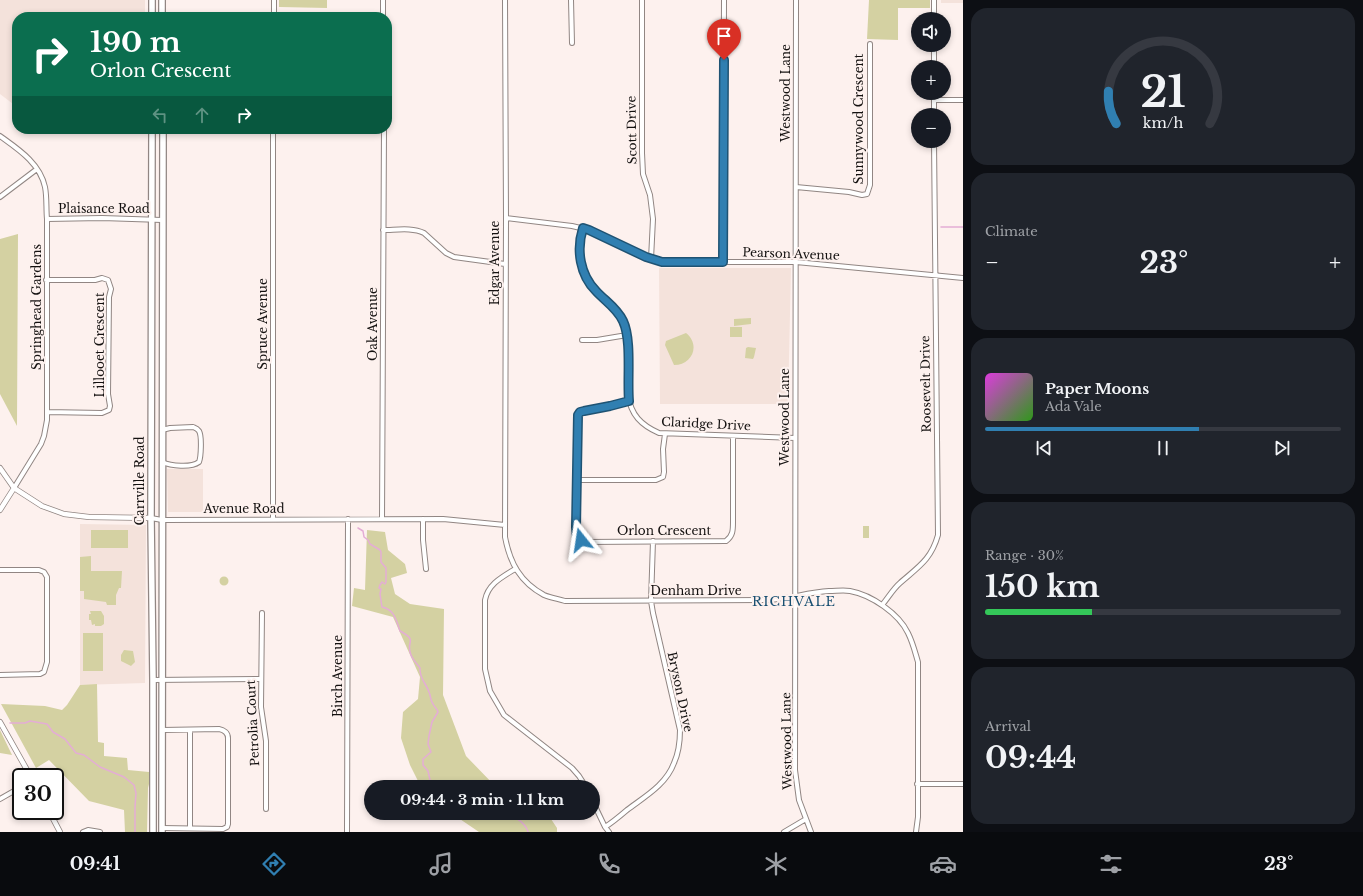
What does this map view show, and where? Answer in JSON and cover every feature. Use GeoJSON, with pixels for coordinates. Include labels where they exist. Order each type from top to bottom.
{"type":"FeatureCollection","features":[{"type":"Feature","properties":{"kind":"main road"},"geometry":{"type":"LineString","coordinates":[[152,0],[152,12]]}},
{"type":"Feature","properties":{"kind":"main road"},"geometry":{"type":"LineString","coordinates":[[162,0],[162,12]]}},
{"type":"Feature","properties":{"kind":"main road","name":"Carrville Road"},"geometry":{"type":"LineString","coordinates":[[152,134],[151,518],[153,832]]}},
{"type":"Feature","properties":{"kind":"main road","name":"Carrville Road"},"geometry":{"type":"LineString","coordinates":[[162,830],[163,134]]}},
{"type":"Feature","properties":{"kind":"main road"},"geometry":{"type":"LineString","coordinates":[[151,380],[162,379]]}},
{"type":"Feature","properties":{"kind":"main road"},"geometry":{"type":"LineString","coordinates":[[152,603],[162,602]]}},
{"type":"Feature","properties":{"kind":"main road"},"geometry":{"type":"LineString","coordinates":[[153,754],[162,754]]}},
{"type":"Feature","properties":{"kind":"street"},"geometry":{"type":"LineString","coordinates":[[274,0],[274,12]]}},
{"type":"Feature","properties":{"kind":"street"},"geometry":{"type":"LineString","coordinates":[[383,0],[383,12]]}},
{"type":"Feature","properties":{"kind":"street","name":"Edgar Avenue"},"geometry":{"type":"LineString","coordinates":[[505,0],[505,525]]}},
{"type":"Feature","properties":{"kind":"street"},"geometry":{"type":"LineString","coordinates":[[571,0],[572,43]]}},
{"type":"Feature","properties":{"kind":"street","name":"Scott Drive"},"geometry":{"type":"LineString","coordinates":[[642,0],[642,153],[643,174],[650,195],[653,219],[651,258]]}},
{"type":"Feature","properties":{"kind":"street"},"geometry":{"type":"LineString","coordinates":[[723,262],[724,0]]}},
{"type":"Feature","properties":{"kind":"street","name":"Westwood Lane"},"geometry":{"type":"LineString","coordinates":[[796,0],[795,770],[799,800],[811,832]]}},
{"type":"Feature","properties":{"kind":"street"},"geometry":{"type":"LineString","coordinates":[[934,0],[934,12]]}},
{"type":"Feature","properties":{"kind":"street","name":"Sunnywood Crescent"},"geometry":{"type":"LineString","coordinates":[[796,187],[849,192],[862,195],[867,194],[870,185],[870,44]]}},
{"type":"Feature","properties":{"kind":"street"},"geometry":{"type":"LineString","coordinates":[[934,100],[934,108]]}},
{"type":"Feature","properties":{"kind":"street"},"geometry":{"type":"LineString","coordinates":[[951,100],[963,100]]}},
{"type":"Feature","properties":{"kind":"street","name":"Spruce Avenue"},"geometry":{"type":"LineString","coordinates":[[273,134],[273,518]]}},
{"type":"Feature","properties":{"kind":"street","name":"Oak Avenue"},"geometry":{"type":"LineString","coordinates":[[382,519],[384,134]]}},
{"type":"Feature","properties":{"kind":"street","name":"Springhead Gardens"},"geometry":{"type":"LineString","coordinates":[[0,136],[31,160],[37,169],[45,188],[47,219],[46,429],[40,444],[14,488]]}},
{"type":"Feature","properties":{"kind":"street","name":"Roosevelt Drive"},"geometry":{"type":"LineString","coordinates":[[882,605],[898,584],[916,570],[928,556],[934,547],[938,535],[934,148]]}},
{"type":"Feature","properties":{"kind":"street"},"geometry":{"type":"LineString","coordinates":[[0,197],[37,169]]}},
{"type":"Feature","properties":{"kind":"street","name":"Plaisance Road"},"geometry":{"type":"LineString","coordinates":[[47,219],[102,218],[162,220]]}},
{"type":"Feature","properties":{"kind":"street","name":"Pearson Avenue"},"geometry":{"type":"LineString","coordinates":[[506,218],[583,228],[662,262],[796,262],[963,278]]}},
{"type":"Feature","properties":{"kind":"street","name":"Claridge Drive"},"geometry":{"type":"LineString","coordinates":[[583,228],[579,243],[583,272],[591,286],[609,302],[623,320],[627,335],[629,401],[635,414],[641,422],[651,430],[665,434],[795,438]]}},
{"type":"Feature","properties":{"kind":"street"},"geometry":{"type":"LineString","coordinates":[[383,230],[412,229],[424,233],[446,253],[454,257],[505,264]]}},
{"type":"Feature","properties":{"kind":"street","name":"Lillooet Crescent"},"geometry":{"type":"LineString","coordinates":[[46,280],[95,280],[102,278],[108,280],[111,289],[109,297],[109,410],[102,413],[47,412]]}},
{"type":"Feature","properties":{"kind":"street"},"geometry":{"type":"LineString","coordinates":[[582,340],[597,340],[627,335]]}},
{"type":"Feature","properties":{"kind":"street","name":"Orlon Crescent"},"geometry":{"type":"LineString","coordinates":[[629,401],[580,412],[578,415],[576,527],[577,538],[587,542],[726,541],[731,536],[734,522],[733,436]]}},
{"type":"Feature","properties":{"kind":"street"},"geometry":{"type":"LineString","coordinates":[[162,430],[170,428],[196,428],[200,433],[201,455],[199,462],[194,465],[170,465],[162,462]]}},
{"type":"Feature","properties":{"kind":"street"},"geometry":{"type":"LineString","coordinates":[[577,480],[656,480],[663,477],[663,449],[665,434]]}},
{"type":"Feature","properties":{"kind":"street","name":"Avenue Road"},"geometry":{"type":"LineString","coordinates":[[0,468],[14,488],[42,506],[64,514],[89,517],[151,518],[162,520],[273,518],[443,519],[505,525]]}},
{"type":"Feature","properties":{"kind":"street"},"geometry":{"type":"LineString","coordinates":[[0,510],[14,488]]}},
{"type":"Feature","properties":{"kind":"street","name":"Birch Avenue"},"geometry":{"type":"LineString","coordinates":[[347,832],[348,519]]}},
{"type":"Feature","properties":{"kind":"street"},"geometry":{"type":"LineString","coordinates":[[423,519],[426,569]]}},
{"type":"Feature","properties":{"kind":"street","name":"Denham Drive"},"geometry":{"type":"LineString","coordinates":[[505,525],[507,550],[515,569],[528,583],[545,595],[565,601],[769,600],[786,599],[795,596],[829,591],[850,591],[882,605],[899,619],[912,641],[918,662],[918,817],[916,832]]}},
{"type":"Feature","properties":{"kind":"street","name":"Bryson Drive"},"geometry":{"type":"LineString","coordinates":[[605,827],[650,794],[659,785],[671,770],[678,753],[680,730],[651,601],[653,541]]}},
{"type":"Feature","properties":{"kind":"street"},"geometry":{"type":"LineString","coordinates":[[515,569],[500,578],[486,592],[485,669],[490,691],[504,715],[572,768],[581,780]]}},
{"type":"Feature","properties":{"kind":"street"},"geometry":{"type":"LineString","coordinates":[[0,570],[39,570],[44,572],[47,577],[47,662],[44,672],[40,674],[0,675]]}},
{"type":"Feature","properties":{"kind":"street","name":"Petrolia Court"},"geometry":{"type":"LineString","coordinates":[[262,613],[260,679],[261,711],[266,741],[266,809]]}},
{"type":"Feature","properties":{"kind":"street"},"geometry":{"type":"LineString","coordinates":[[153,680],[260,679]]}},
{"type":"Feature","properties":{"kind":"street"},"geometry":{"type":"LineString","coordinates":[[0,722],[26,768]]}},
{"type":"Feature","properties":{"kind":"street"},"geometry":{"type":"LineString","coordinates":[[162,730],[222,730],[228,735],[227,827],[162,830]]}},
{"type":"Feature","properties":{"kind":"street"},"geometry":{"type":"LineString","coordinates":[[190,730],[190,828]]}},
{"type":"Feature","properties":{"kind":"street"},"geometry":{"type":"LineString","coordinates":[[917,784],[963,784]]}},
{"type":"Feature","properties":{"kind":"street"},"geometry":{"type":"LineString","coordinates":[[0,799],[12,792]]}},
{"type":"Feature","properties":{"kind":"street"},"geometry":{"type":"LineString","coordinates":[[600,817],[609,832]]}},
{"type":"Feature","properties":{"kind":"street"},"geometry":{"type":"LineString","coordinates":[[786,832],[806,818]]}},
{"type":"Feature","properties":{"kind":"street"},"geometry":{"type":"LineString","coordinates":[[54,820],[60,832]]}},
{"type":"Feature","properties":{"kind":"street"},"geometry":{"type":"LineString","coordinates":[[83,832],[88,830],[100,832]]}},
{"type":"Feature","properties":{"kind":"shaded area"},"geometry":{"type":"Polygon","coordinates":[[[0,0],[145,0],[145,12],[12,12],[12,103],[0,94],[0,0]]]}},
{"type":"Feature","properties":{"kind":"shaded area"},"geometry":{"type":"Polygon","coordinates":[[[279,0],[327,0],[327,8],[279,7],[279,0]]]}},
{"type":"Feature","properties":{"kind":"shaded area"},"geometry":{"type":"Polygon","coordinates":[[[869,0],[930,0],[930,8],[898,8],[898,40],[867,39],[869,0]]]}},
{"type":"Feature","properties":{"kind":"shaded area"},"geometry":{"type":"Polygon","coordinates":[[[941,0],[963,0],[963,3],[941,3],[941,0]]]}},
{"type":"Feature","properties":{"kind":"shaded area"},"geometry":{"type":"Polygon","coordinates":[[[18,234],[17,426],[0,394],[0,239],[18,234]]]}},
{"type":"Feature","properties":{"kind":"shaded area"},"geometry":{"type":"Polygon","coordinates":[[[659,268],[791,268],[788,404],[660,404],[659,268]]]}},
{"type":"Feature","properties":{"kind":"shaded area"},"geometry":{"type":"Polygon","coordinates":[[[751,318],[751,324],[734,326],[734,319],[751,318]]]}},
{"type":"Feature","properties":{"kind":"shaded area"},"geometry":{"type":"Polygon","coordinates":[[[730,327],[742,327],[742,337],[730,337],[730,327]]]}},
{"type":"Feature","properties":{"kind":"shaded area"},"geometry":{"type":"Polygon","coordinates":[[[686,333],[691,338],[693,343],[694,348],[692,354],[686,362],[674,365],[665,345],[666,341],[686,333]]]}},
{"type":"Feature","properties":{"kind":"shaded area"},"geometry":{"type":"Polygon","coordinates":[[[746,348],[756,348],[753,359],[745,358],[746,348]]]}},
{"type":"Feature","properties":{"kind":"shaded area"},"geometry":{"type":"Polygon","coordinates":[[[167,469],[203,469],[203,512],[168,512],[167,469]]]}},
{"type":"Feature","properties":{"kind":"shaded area"},"geometry":{"type":"Polygon","coordinates":[[[80,524],[146,525],[145,683],[80,685],[80,524]]]}},
{"type":"Feature","properties":{"kind":"shaded area"},"geometry":{"type":"Polygon","coordinates":[[[863,526],[869,526],[869,538],[863,538],[863,526]]]}},
{"type":"Feature","properties":{"kind":"shaded area"},"geometry":{"type":"Polygon","coordinates":[[[91,530],[128,530],[128,548],[91,548],[91,530]]]}},
{"type":"Feature","properties":{"kind":"shaded area"},"geometry":{"type":"Polygon","coordinates":[[[367,530],[385,532],[388,550],[405,564],[407,573],[391,578],[395,594],[410,604],[444,609],[443,695],[466,756],[489,780],[418,780],[410,765],[401,738],[403,712],[418,699],[420,677],[393,617],[352,606],[354,588],[365,590],[367,530]]]}},
{"type":"Feature","properties":{"kind":"shaded area"},"geometry":{"type":"Polygon","coordinates":[[[91,556],[91,571],[122,571],[121,588],[119,588],[116,595],[116,605],[107,605],[106,602],[84,599],[84,591],[80,591],[80,557],[91,556]]]}},
{"type":"Feature","properties":{"kind":"shaded area"},"geometry":{"type":"Polygon","coordinates":[[[222,577],[226,577],[228,581],[226,585],[222,585],[220,583],[220,579],[222,577]]]}},
{"type":"Feature","properties":{"kind":"shaded area"},"geometry":{"type":"Polygon","coordinates":[[[90,611],[101,611],[104,616],[104,624],[101,626],[95,626],[95,624],[92,625],[91,620],[89,620],[89,614],[91,614],[90,611]]]}},
{"type":"Feature","properties":{"kind":"shaded area"},"geometry":{"type":"Polygon","coordinates":[[[83,633],[103,633],[103,671],[83,671],[83,633]]]}},
{"type":"Feature","properties":{"kind":"shaded area"},"geometry":{"type":"Polygon","coordinates":[[[124,650],[133,651],[135,662],[131,666],[121,661],[121,655],[124,650]]]}},
{"type":"Feature","properties":{"kind":"shaded area"},"geometry":{"type":"Polygon","coordinates":[[[97,684],[98,742],[104,743],[104,756],[127,758],[128,770],[149,772],[150,780],[148,788],[147,832],[125,832],[124,810],[89,801],[64,775],[64,768],[57,768],[49,760],[36,768],[1,704],[45,706],[62,710],[80,685],[97,684]]]}},
{"type":"Feature","properties":{"kind":"shaded area"},"geometry":{"type":"Polygon","coordinates":[[[0,730],[12,755],[0,753],[0,730]]]}},
{"type":"Feature","properties":{"kind":"shaded area"},"geometry":{"type":"Polygon","coordinates":[[[461,820],[552,820],[557,828],[557,832],[479,832],[461,820]]]}},
{"type":"Feature","properties":{"kind":"waterway"},"geometry":{"type":"LineString","coordinates":[[941,227],[963,227]]}},
{"type":"Feature","properties":{"kind":"waterway"},"geometry":{"type":"LineString","coordinates":[[358,528],[363,531],[364,537],[370,544],[381,552],[381,562],[386,568],[386,582],[385,584],[382,582],[379,588],[381,589],[380,594],[382,607],[390,610],[396,619],[400,631],[409,637],[411,655],[420,668],[422,678],[428,689],[432,702],[438,711],[432,722],[429,736],[428,744],[431,752],[423,759],[423,765],[428,771],[430,780]]}},
{"type":"Feature","properties":{"kind":"waterway"},"geometry":{"type":"LineString","coordinates":[[10,723],[25,723],[30,721],[47,724],[53,732],[65,739],[76,753],[84,755],[100,767],[124,777],[134,785],[136,793],[135,832]]}},
{"type":"Feature","properties":{"kind":"waterway"},"geometry":{"type":"LineString","coordinates":[[519,820],[528,832]]}},
{"type":"Feature","properties":{"kind":"district","name":"RICHVALE"},"geometry":{"type":"Point","coordinates":[794,601]}},
{"type":"Feature","properties":{"kind":"route"},"geometry":{"type":"LineString","coordinates":[[581,540],[577,538],[576,535],[578,415],[580,412],[629,401],[627,338],[623,320],[609,302],[591,286],[583,272],[579,243],[581,232],[583,228],[589,230],[646,257],[662,262],[723,262],[724,60]]}}]}
